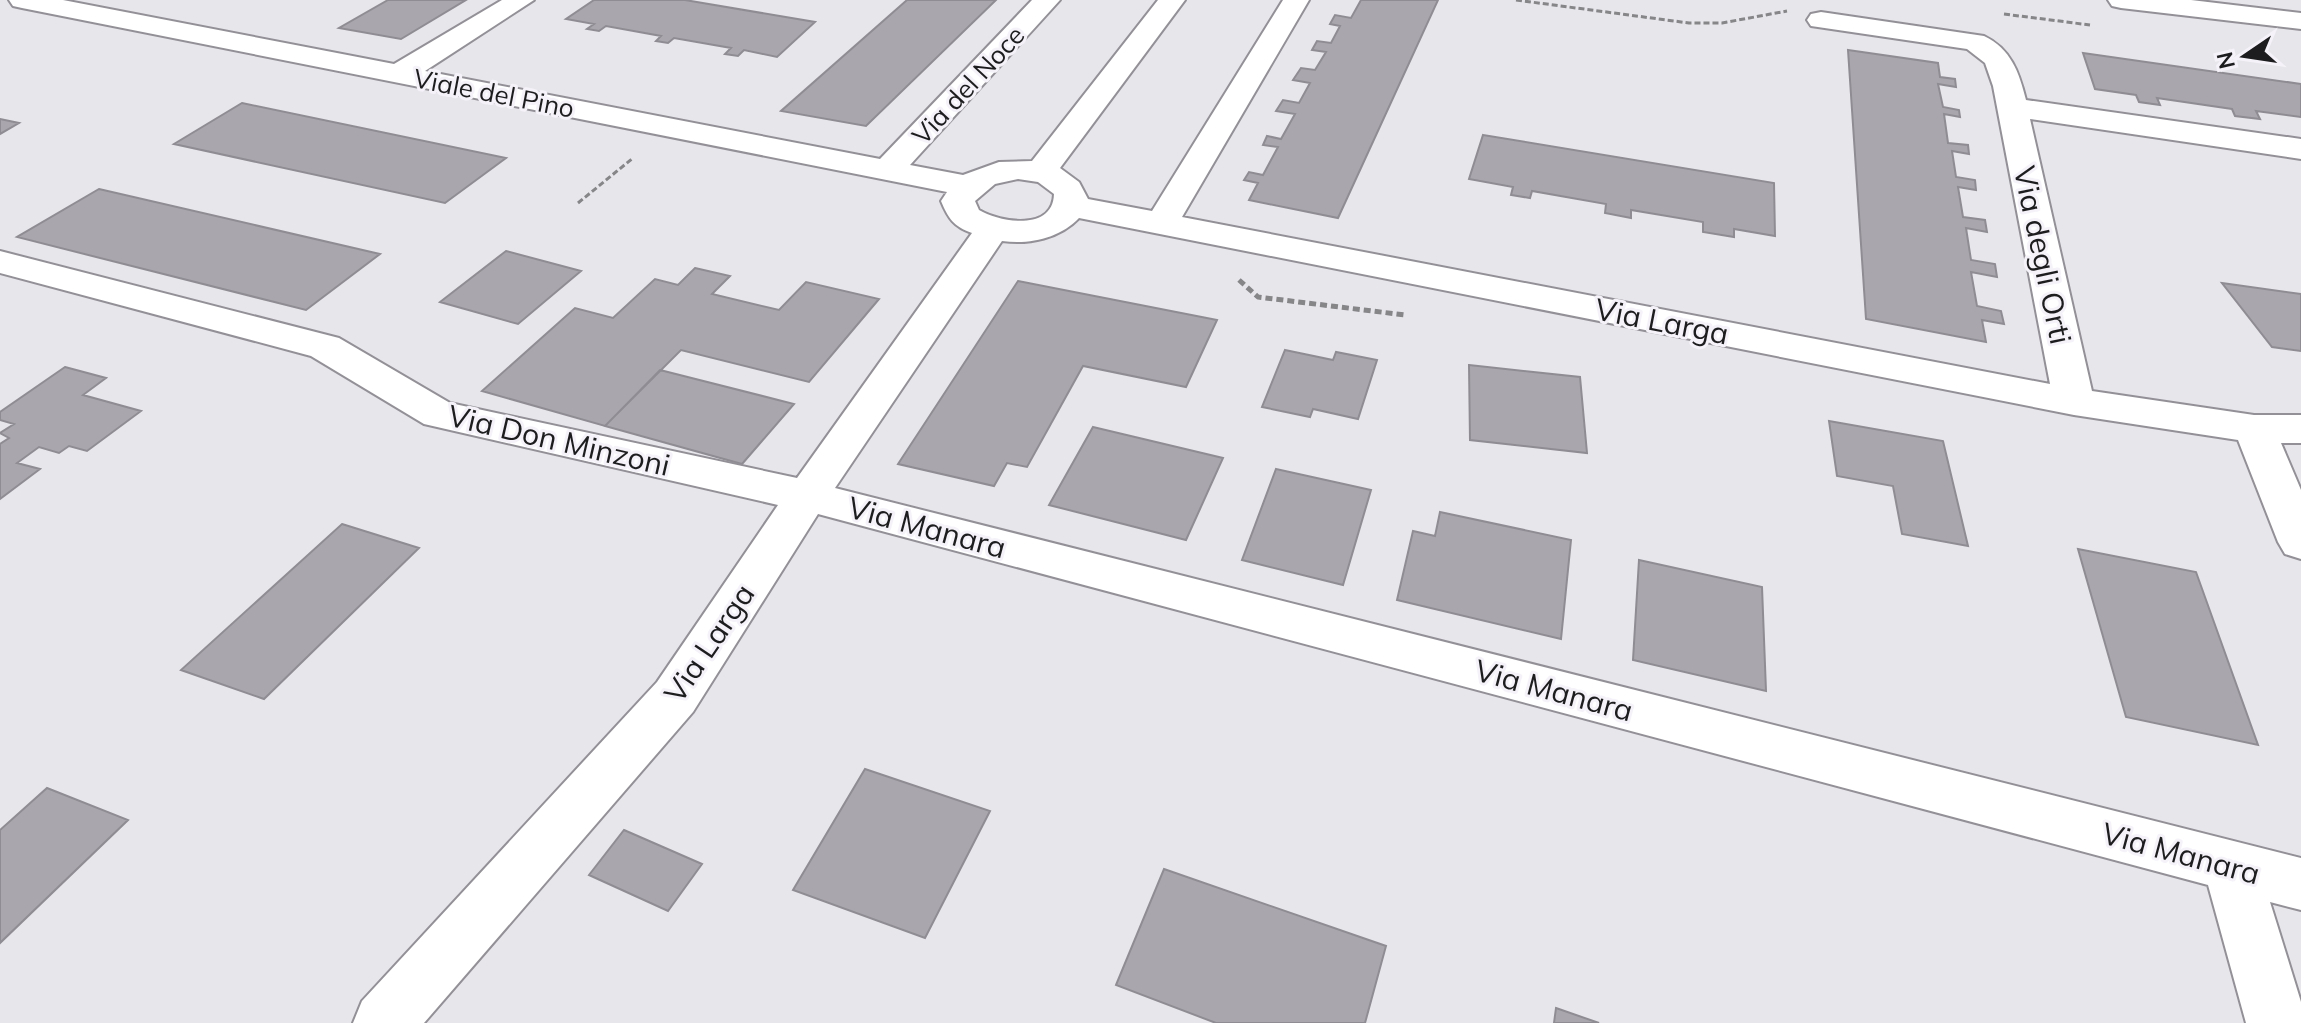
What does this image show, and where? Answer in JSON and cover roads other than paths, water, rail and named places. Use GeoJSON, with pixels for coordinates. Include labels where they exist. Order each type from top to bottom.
{"type":"FeatureCollection","features":[{"type":"Feature","properties":{"kind":"street","name":"Viale del Pino"},"geometry":{"type":"LineString","coordinates":[[22,0],[967,186]]}},
{"type":"Feature","properties":{"kind":"street"},"geometry":{"type":"LineString","coordinates":[[399,74],[521,0]]}},
{"type":"Feature","properties":{"kind":"street","name":"Via del Noce"},"geometry":{"type":"LineString","coordinates":[[888,170],[1047,0]]}},
{"type":"Feature","properties":{"kind":"street"},"geometry":{"type":"LineString","coordinates":[[1041,172],[1172,0]]}},
{"type":"Feature","properties":{"kind":"street"},"geometry":{"type":"LineString","coordinates":[[1162,223],[1296,0]]}},
{"type":"Feature","properties":{"kind":"street"},"geometry":{"type":"LineString","coordinates":[[2121,0],[2301,21]]}},
{"type":"Feature","properties":{"kind":"street","name":"Via degli Orti"},"geometry":{"type":"LineString","coordinates":[[1821,20],[1974,42],[1990,48],[2001,59],[2074,402]]}},
{"type":"Feature","properties":{"kind":"street"},"geometry":{"type":"LineString","coordinates":[[2012,107],[2301,149]]}},
{"type":"Feature","properties":{"kind":"street"},"geometry":{"type":"LineString","coordinates":[[1001,171],[1041,172],[1068,187],[1072,196],[1071,206],[1052,223],[1030,230],[992,230],[964,216],[958,201],[967,186],[1001,171]]}},
{"type":"Feature","properties":{"kind":"street","name":"Via Larga"},"geometry":{"type":"LineString","coordinates":[[1071,206],[2074,402],[2254,429],[2301,429]]}},
{"type":"Feature","properties":{"kind":"street","name":"Via Larga"},"geometry":{"type":"LineString","coordinates":[[384,1023],[675,697],[807,496],[992,230]]}},
{"type":"Feature","properties":{"kind":"street","name":"Via Don Minzoni"},"geometry":{"type":"LineString","coordinates":[[0,262],[325,347],[438,414],[807,496]]}},
{"type":"Feature","properties":{"kind":"street"},"geometry":{"type":"LineString","coordinates":[[2254,429],[2301,542]]}},
{"type":"Feature","properties":{"kind":"street","name":"Via Larga"},"geometry":{"type":"LineString","coordinates":[[2254,429],[2301,445]]}},
{"type":"Feature","properties":{"kind":"street","name":"Via Manara"},"geometry":{"type":"LineString","coordinates":[[807,496],[2301,884]]}},
{"type":"Feature","properties":{"kind":"street"},"geometry":{"type":"LineString","coordinates":[[2231,866],[2277,1023]]}}]}
